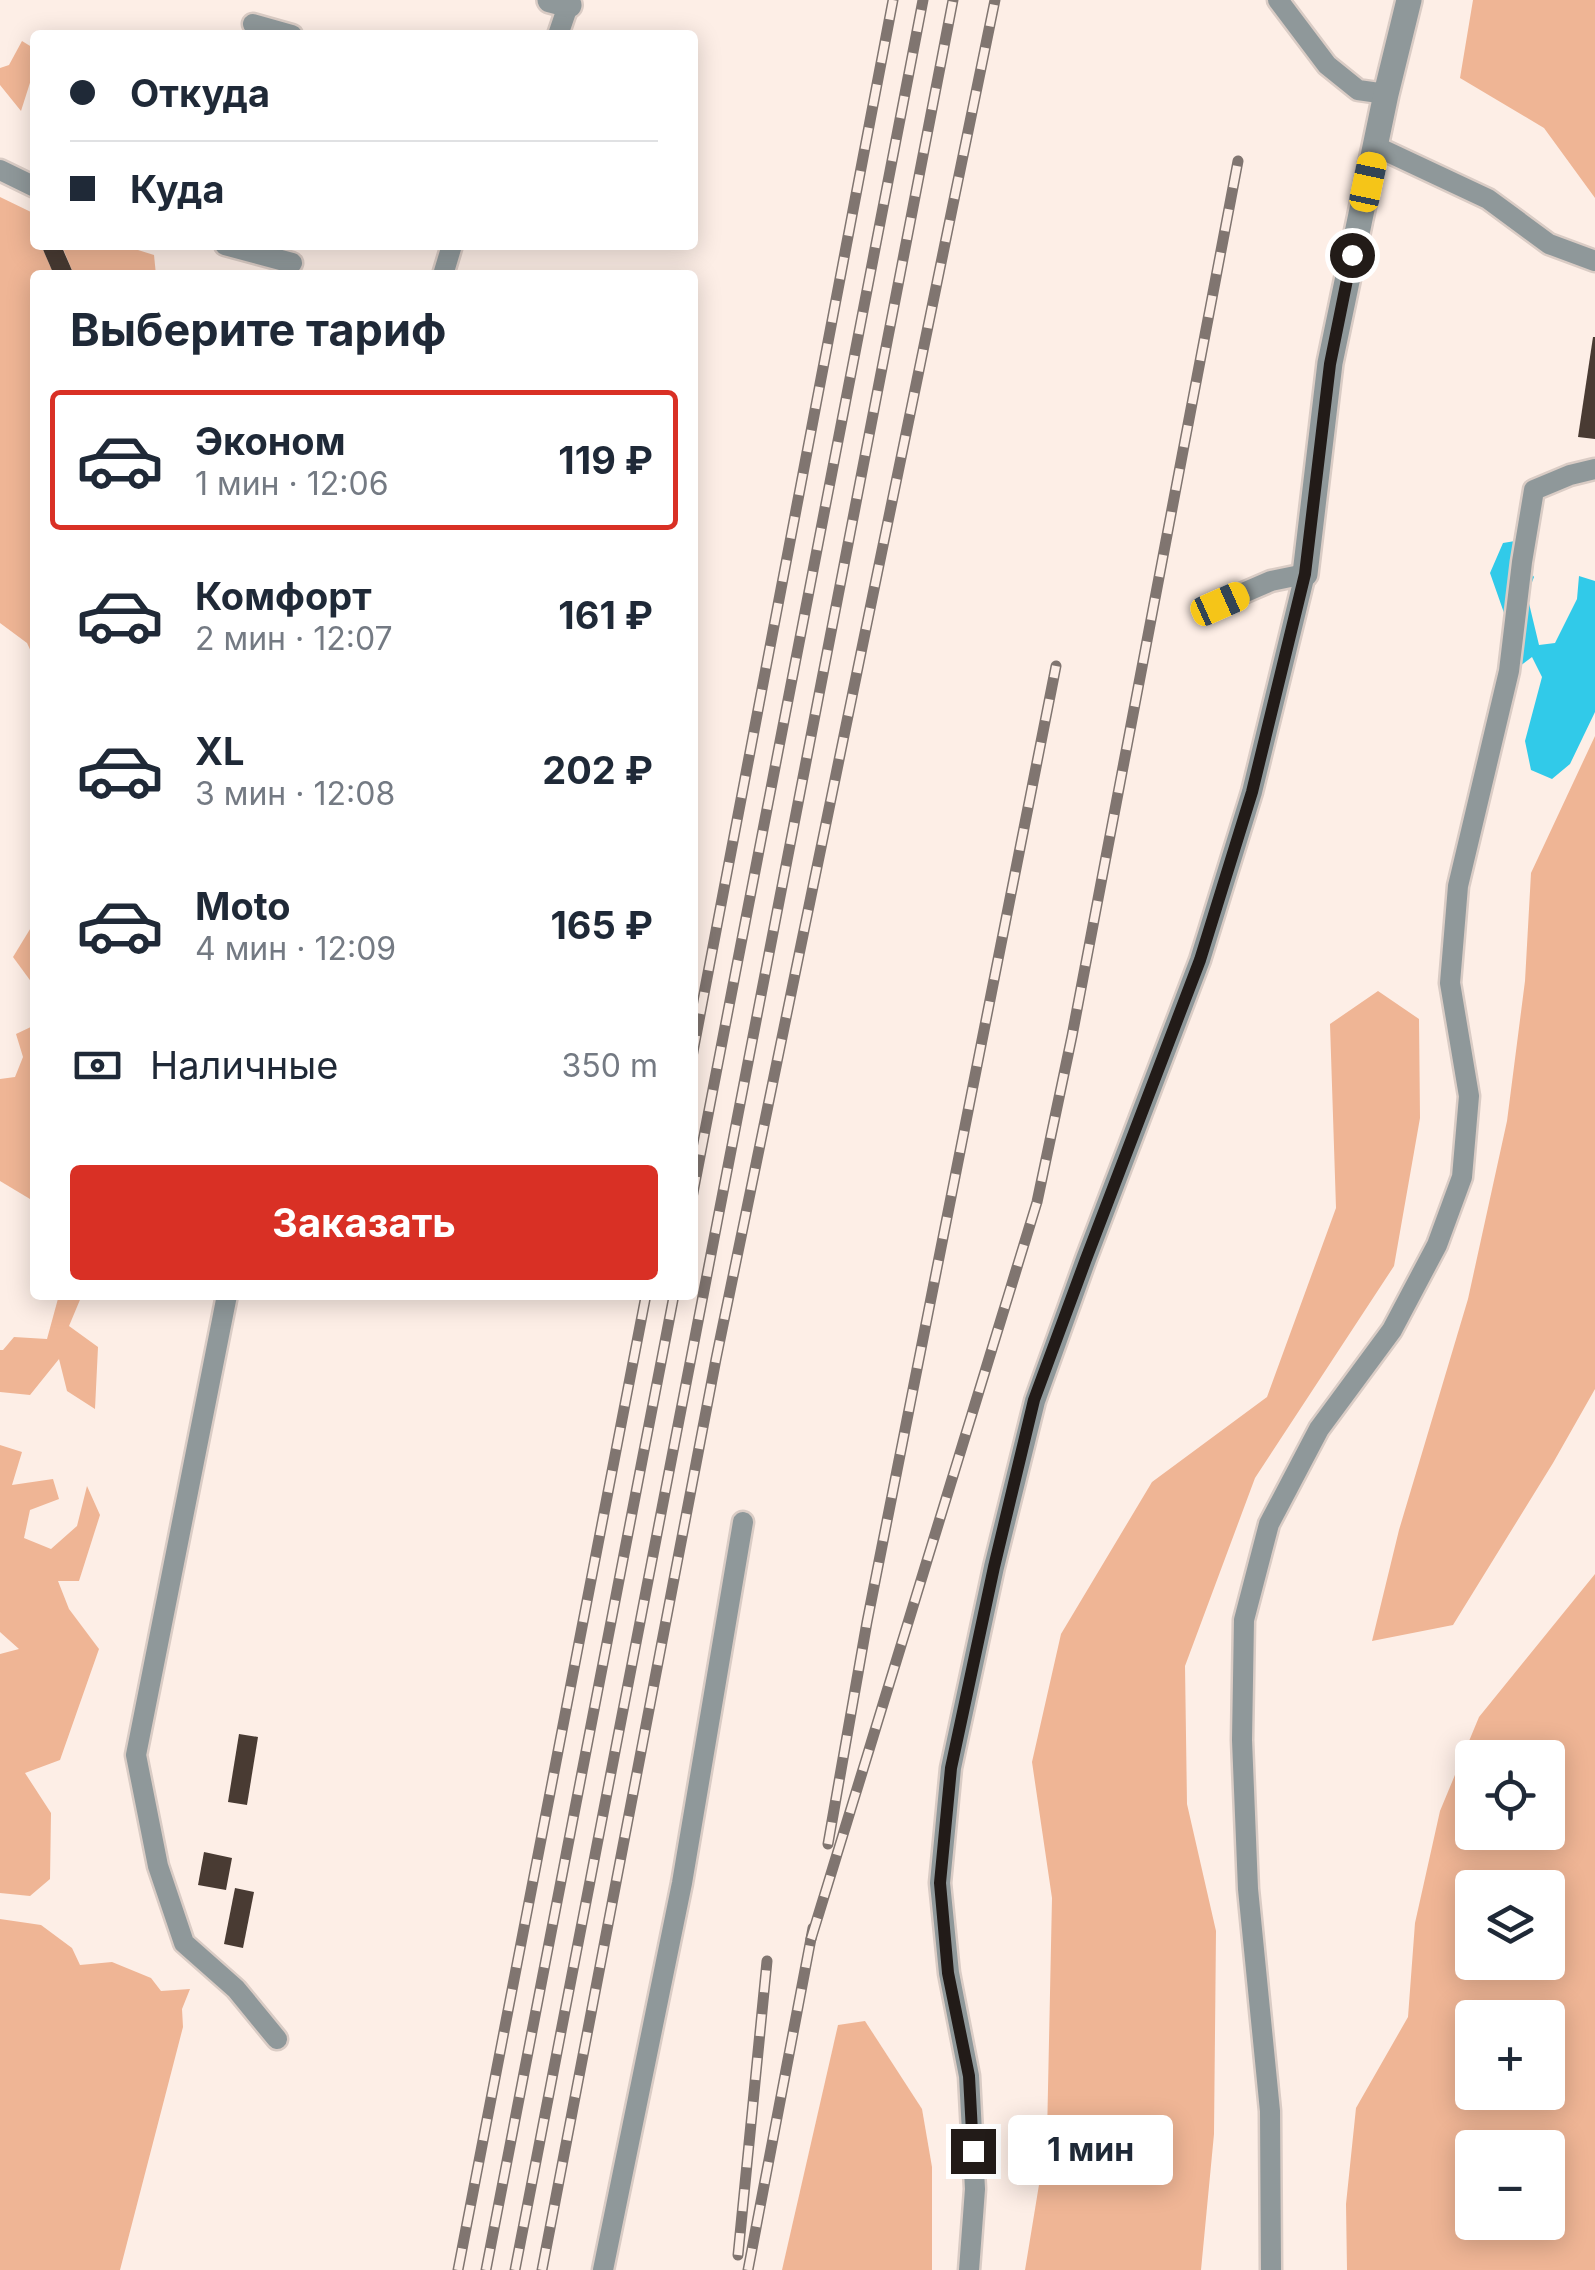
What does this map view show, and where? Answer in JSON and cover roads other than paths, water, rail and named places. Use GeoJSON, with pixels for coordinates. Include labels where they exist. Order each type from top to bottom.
{"type":"FeatureCollection","features":[{"type":"Feature","properties":{"kind":"street"},"geometry":{"type":"LineString","coordinates":[[1305,574],[1330,364],[1409,0]]}},
{"type":"Feature","properties":{"kind":"lane"},"geometry":{"type":"LineString","coordinates":[[1278,0],[1327,65],[1358,90],[1386,94]]}},
{"type":"Feature","properties":{"kind":"lane"},"geometry":{"type":"LineString","coordinates":[[559,30],[563,2]]}},
{"type":"Feature","properties":{"kind":"lane"},"geometry":{"type":"LineString","coordinates":[[252,24],[274,30]]}},
{"type":"Feature","properties":{"kind":"lane"},"geometry":{"type":"LineString","coordinates":[[1375,146],[1488,199],[1549,244],[1595,261]]}},
{"type":"Feature","properties":{"kind":"lane"},"geometry":{"type":"LineString","coordinates":[[0,170],[30,185]]}},
{"type":"Feature","properties":{"kind":"lane"},"geometry":{"type":"LineString","coordinates":[[243,250],[292,263]]}},
{"type":"Feature","properties":{"kind":"lane"},"geometry":{"type":"LineString","coordinates":[[1271,2270],[1270,2111],[1248,1888],[1242,1740],[1244,1620],[1269,1524],[1319,1429],[1392,1330],[1437,1245],[1462,1177],[1469,1096],[1450,983],[1458,886],[1509,671],[1534,490],[1595,469]]}},
{"type":"Feature","properties":{"kind":"lane"},"geometry":{"type":"LineString","coordinates":[[969,2270],[976,2189],[969,2076],[948,1973],[940,1883],[951,1768],[1034,1400],[1200,960],[1252,792],[1305,574],[1271,581],[1220,604]]}},
{"type":"Feature","properties":{"kind":"lane"},"geometry":{"type":"LineString","coordinates":[[226,1300],[136,1755],[158,1866],[184,1943],[236,1989],[278,2039]]}},
{"type":"Feature","properties":{"kind":"lane"},"geometry":{"type":"LineString","coordinates":[[603,2270],[682,1883],[743,1522]]}},
{"type":"Feature","properties":{"kind":"water"},"geometry":{"type":"Polygon","coordinates":[[[1521,540],[1522,560],[1534,577],[1527,595],[1539,645],[1555,643],[1577,599],[1579,576],[1595,581],[1595,712],[1570,764],[1552,779],[1531,770],[1525,741],[1542,677],[1532,657],[1516,669],[1510,630],[1490,573],[1503,543],[1521,540]]]}},
{"type":"Feature","properties":{"kind":"railway"},"geometry":{"type":"LineString","coordinates":[[698,1025],[893,0]]}},
{"type":"Feature","properties":{"kind":"railway"},"geometry":{"type":"LineString","coordinates":[[698,1167],[923,0]]}},
{"type":"Feature","properties":{"kind":"railway"},"geometry":{"type":"LineString","coordinates":[[515,2270],[953,0]]}},
{"type":"Feature","properties":{"kind":"railway"},"geometry":{"type":"LineString","coordinates":[[542,2270],[716,1359],[995,0]]}},
{"type":"Feature","properties":{"kind":"railway"},"geometry":{"type":"LineString","coordinates":[[811,1939],[1037,1202],[1238,161]]}},
{"type":"Feature","properties":{"kind":"railway"},"geometry":{"type":"LineString","coordinates":[[828,1844],[867,1622],[1056,666]]}},
{"type":"Feature","properties":{"kind":"railway"},"geometry":{"type":"LineString","coordinates":[[458,2270],[645,1300]]}},
{"type":"Feature","properties":{"kind":"railway"},"geometry":{"type":"LineString","coordinates":[[486,2270],[673,1300]]}},
{"type":"Feature","properties":{"kind":"railway"},"geometry":{"type":"LineString","coordinates":[[748,2270],[813,1928]]}},
{"type":"Feature","properties":{"kind":"railway"},"geometry":{"type":"LineString","coordinates":[[738,2255],[767,1961]]}}]}
